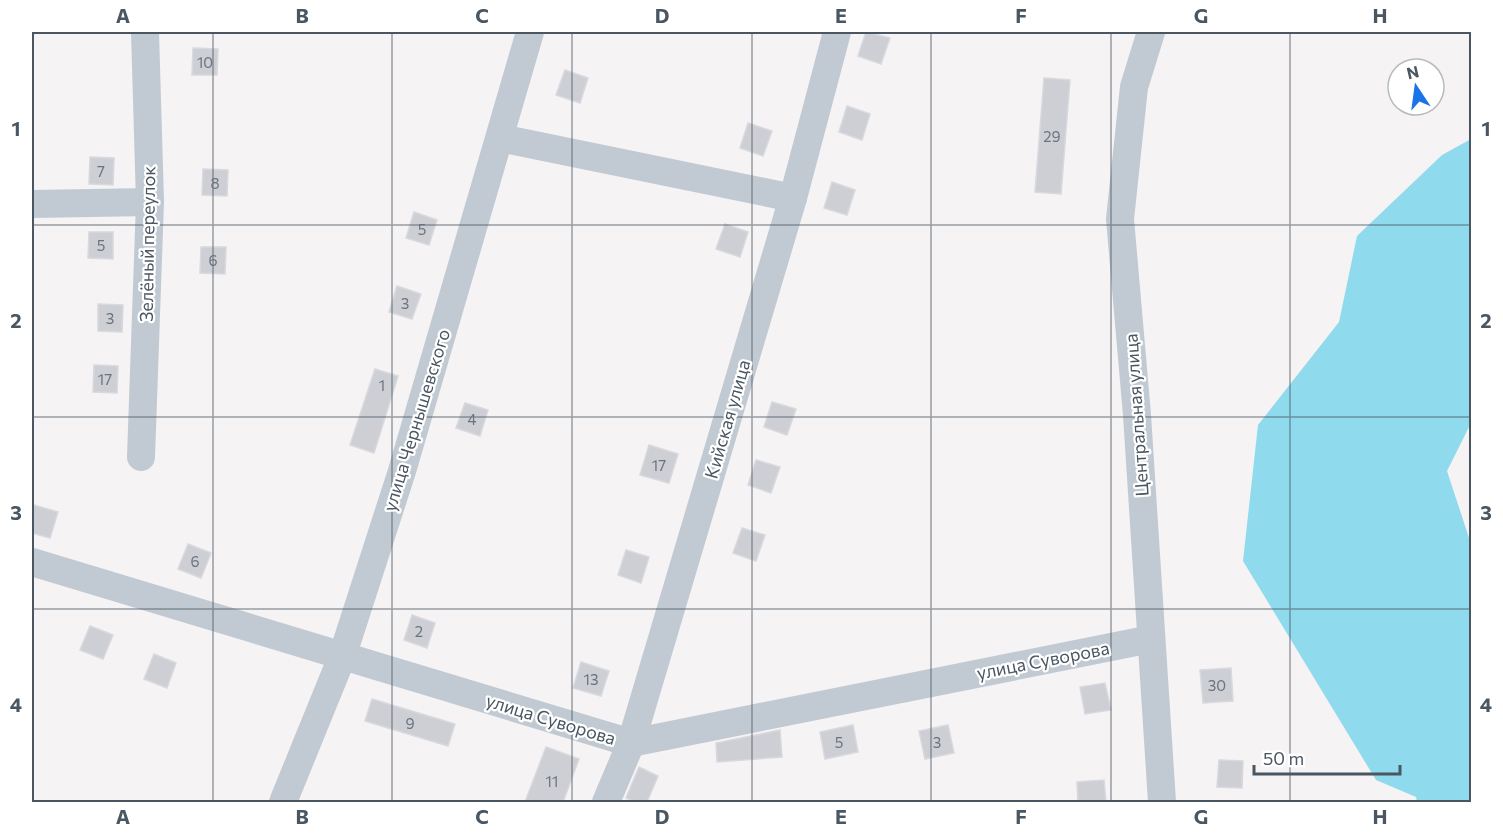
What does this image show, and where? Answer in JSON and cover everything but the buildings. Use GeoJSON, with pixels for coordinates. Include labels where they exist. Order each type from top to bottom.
{"type":"FeatureCollection","features":[{"type":"Feature","properties":{"kind":"street","name":"Зелёный переулок"},"geometry":{"type":"LineString","coordinates":[[141,458],[150,202],[145,32]]}},
{"type":"Feature","properties":{"kind":"street","name":"улица Чернышевского"},"geometry":{"type":"LineString","coordinates":[[283,802],[342,657],[402,471],[530,32]]}},
{"type":"Feature","properties":{"kind":"street","name":"Кийская улица"},"geometry":{"type":"LineString","coordinates":[[606,802],[631,743],[793,198],[837,32]]}},
{"type":"Feature","properties":{"kind":"street","name":"Центральная улица"},"geometry":{"type":"LineString","coordinates":[[1151,32],[1134,87],[1120,219],[1137,416],[1162,802]]}},
{"type":"Feature","properties":{"kind":"street"},"geometry":{"type":"LineString","coordinates":[[500,138],[793,198]]}},
{"type":"Feature","properties":{"kind":"street"},"geometry":{"type":"LineString","coordinates":[[32,204],[150,202]]}},
{"type":"Feature","properties":{"kind":"street","name":"улица Суворова"},"geometry":{"type":"LineString","coordinates":[[32,562],[631,743],[1151,639]]}},
{"type":"Feature","properties":{"kind":"water"},"geometry":{"type":"Polygon","coordinates":[[[1471,139],[1471,423],[1447,471],[1471,544],[1471,802],[1417,802],[1416,797],[1376,780],[1243,561],[1258,425],[1339,322],[1357,236],[1442,155],[1471,139]]]}}]}
